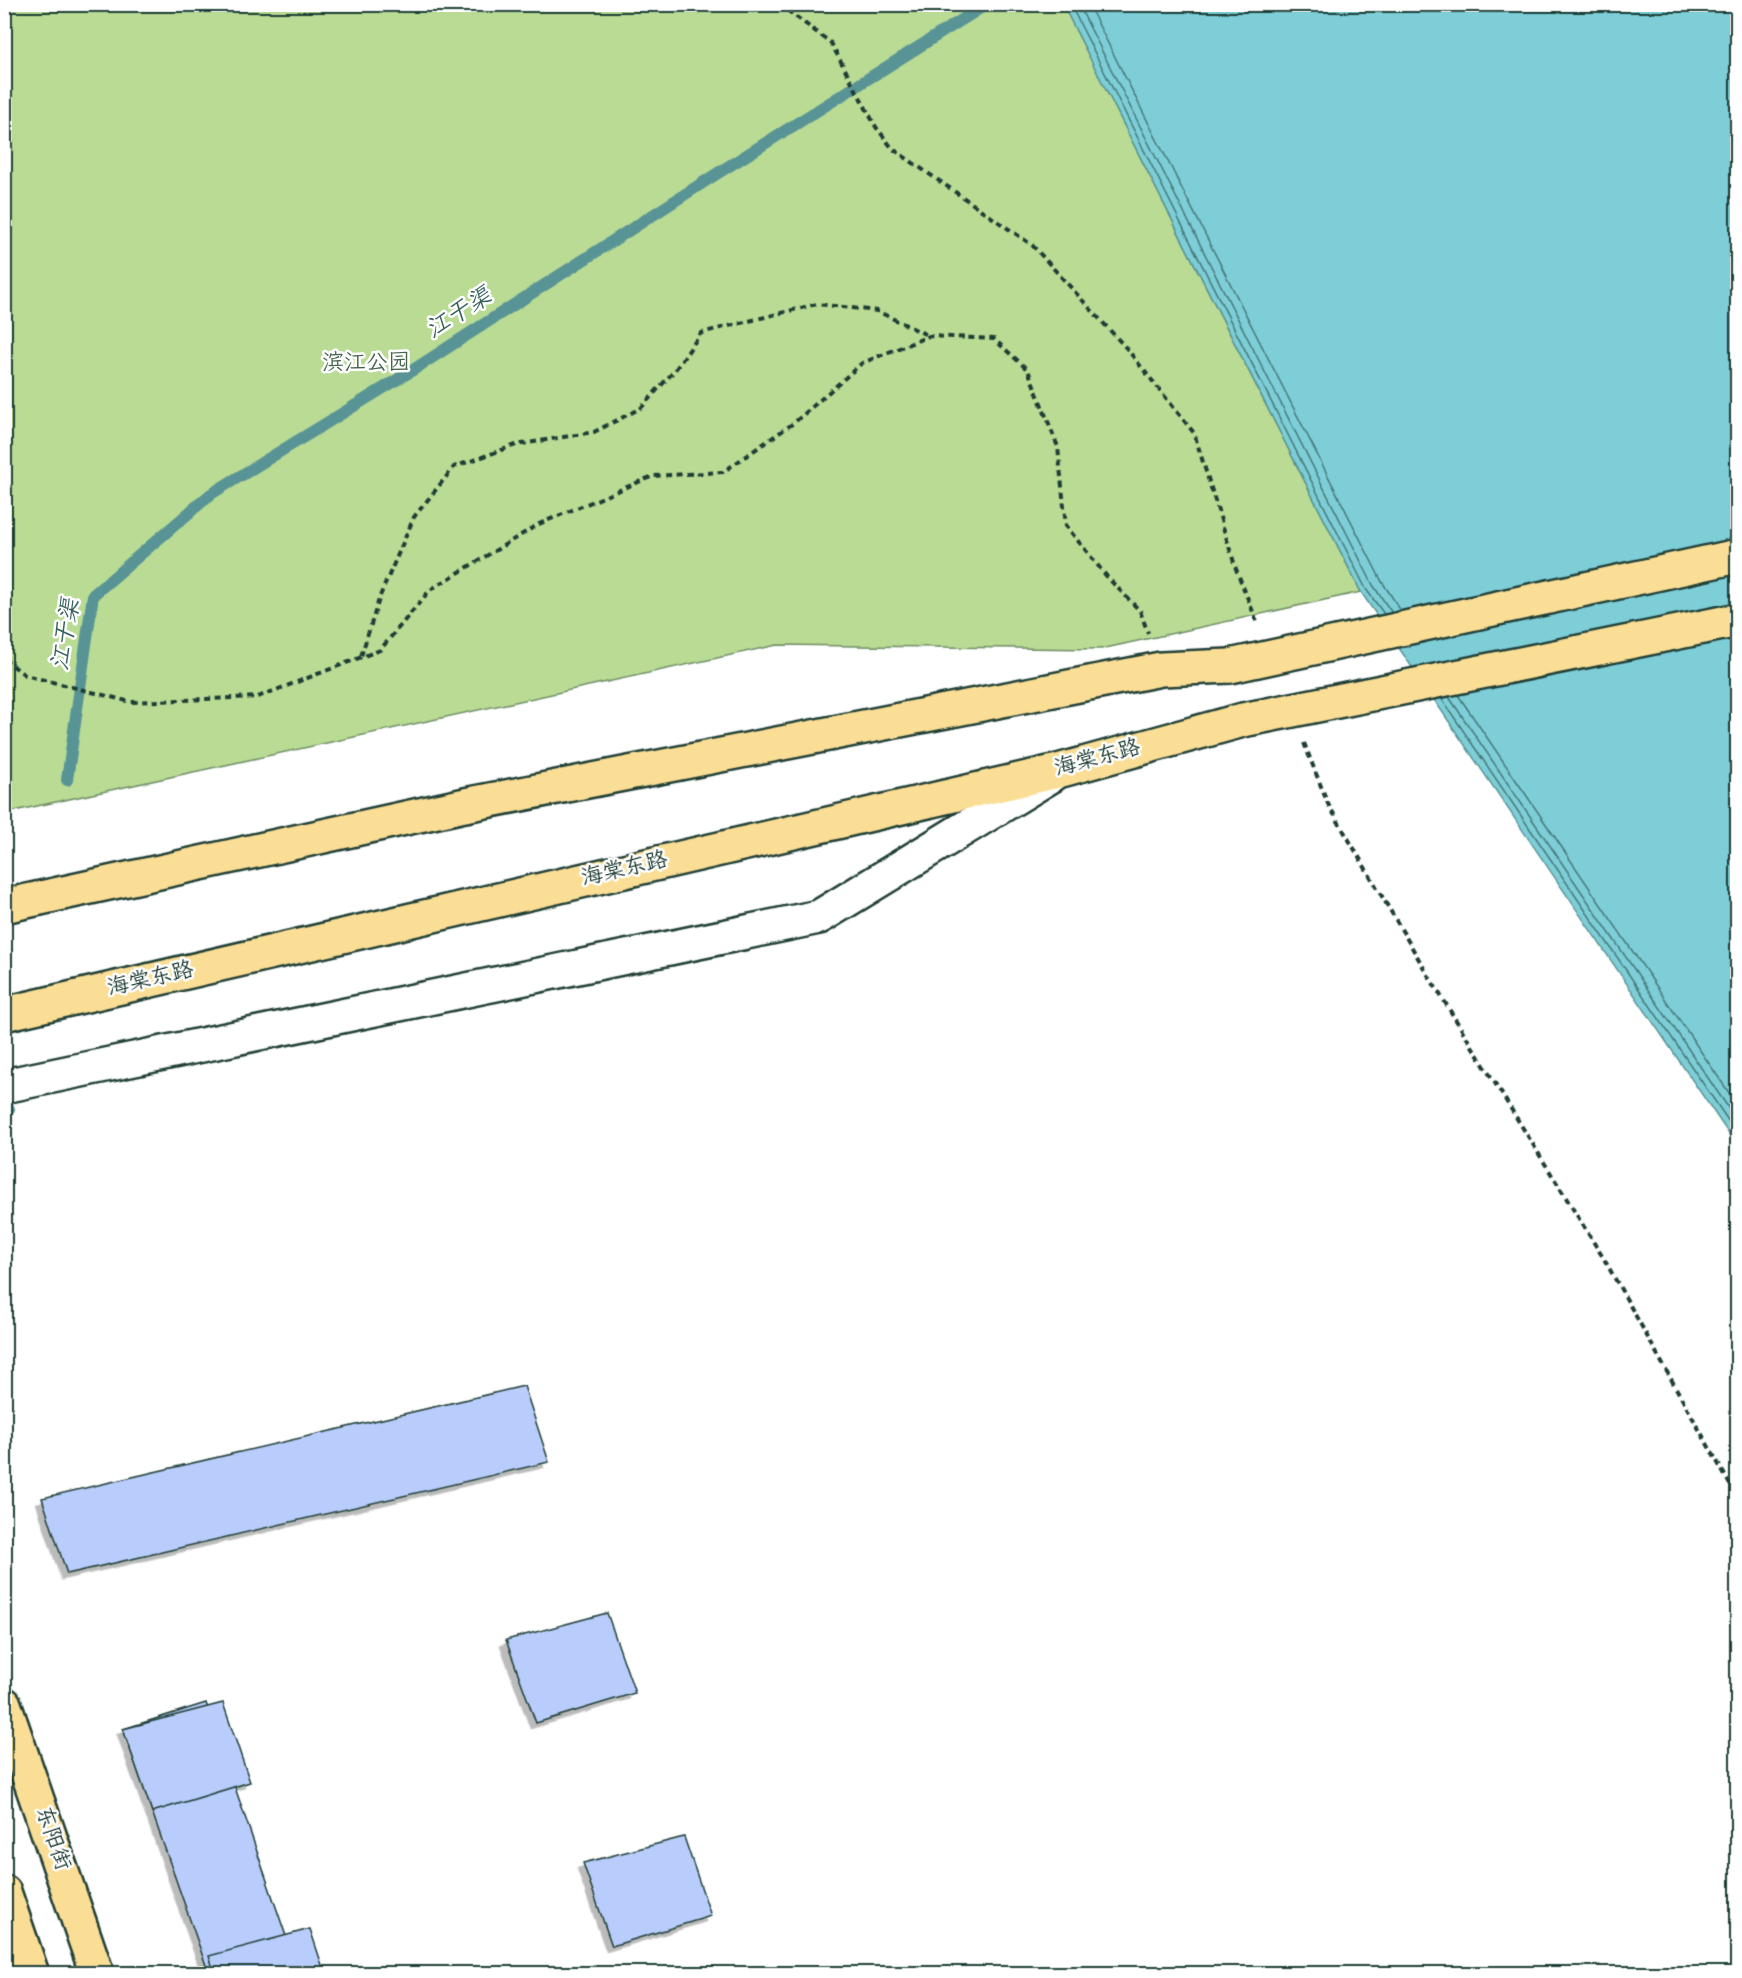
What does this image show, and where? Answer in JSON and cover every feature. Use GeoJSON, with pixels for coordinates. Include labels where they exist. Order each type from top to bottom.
{"type":"FeatureCollection","features":[{"type":"Feature","properties":{"kind":"main road"},"geometry":{"type":"LineString","coordinates":[[4,906],[477,802],[1161,669],[1230,666],[1737,556]]}},
{"type":"Feature","properties":{"kind":"main road","name":"海棠东路"},"geometry":{"type":"LineString","coordinates":[[4,1014],[1058,771],[1243,720],[1737,620]]}},
{"type":"Feature","properties":{"kind":"main road","name":"东阳街"},"geometry":{"type":"LineString","coordinates":[[4,1704],[97,1974]]}},
{"type":"Feature","properties":{"kind":"main road"},"geometry":{"type":"LineString","coordinates":[[4,1892],[32,1974]]}},
{"type":"Feature","properties":{"kind":"lane"},"geometry":{"type":"LineString","coordinates":[[4,1086],[819,917],[1058,771]]}},
{"type":"Feature","properties":{"kind":"path"},"geometry":{"type":"LineString","coordinates":[[779,4],[831,42],[876,127],[893,149],[1032,245],[1127,349],[1194,433],[1236,569],[1257,622]]}},
{"type":"Feature","properties":{"kind":"path"},"geometry":{"type":"LineString","coordinates":[[361,657],[380,596],[414,517],[454,467],[516,445],[594,432],[641,408],[675,370],[700,333],[817,304],[877,311],[929,336],[994,339],[1028,370],[1058,447],[1066,526],[1108,578],[1140,610],[1161,669]]}},
{"type":"Feature","properties":{"kind":"path"},"geometry":{"type":"LineString","coordinates":[[4,659],[24,675],[131,702],[258,697],[380,650],[430,590],[539,524],[653,476],[723,472],[795,422],[862,363],[929,336]]}},
{"type":"Feature","properties":{"kind":"path"},"geometry":{"type":"LineString","coordinates":[[1303,740],[1328,804],[1428,975],[1604,1259],[1737,1500]]}},
{"type":"Feature","properties":{"kind":"green space","name":"滨江公园"},"geometry":{"type":"Polygon","coordinates":[[[4,5],[1063,5],[1361,592],[1101,649],[777,645],[5,813],[4,5]]]}},
{"type":"Feature","properties":{"kind":"water"},"geometry":{"type":"Polygon","coordinates":[[[1063,5],[1737,5],[1737,1146],[1361,592],[1063,5]]]}},
{"type":"Feature","properties":{"kind":"building"},"geometry":{"type":"Polygon","coordinates":[[[524,1386],[549,1462],[67,1574],[42,1498],[524,1386]]]}},
{"type":"Feature","properties":{"kind":"building"},"geometry":{"type":"Polygon","coordinates":[[[607,1613],[635,1693],[536,1723],[506,1640],[607,1613]]]}},
{"type":"Feature","properties":{"kind":"building"},"geometry":{"type":"Polygon","coordinates":[[[206,1703],[299,1974],[209,1974],[123,1729],[206,1703]]]}},
{"type":"Feature","properties":{"kind":"building"},"geometry":{"type":"Polygon","coordinates":[[[223,1703],[250,1782],[152,1812],[123,1729],[223,1703]]]}},
{"type":"Feature","properties":{"kind":"building"},"geometry":{"type":"Polygon","coordinates":[[[684,1837],[711,1916],[612,1946],[583,1863],[684,1837]]]}},
{"type":"Feature","properties":{"kind":"building"},"geometry":{"type":"Polygon","coordinates":[[[310,1929],[325,1974],[215,1974],[209,1956],[310,1929]]]}},
{"type":"Feature","properties":{"kind":"waterway","name":"江干渠"},"geometry":{"type":"LineString","coordinates":[[67,780],[93,595],[211,494],[413,370],[718,173],[987,4]]}},
{"type":"Feature","properties":{"kind":"waterway"},"geometry":{"type":"LineString","coordinates":[[4,1113],[9,1109]]}}]}
